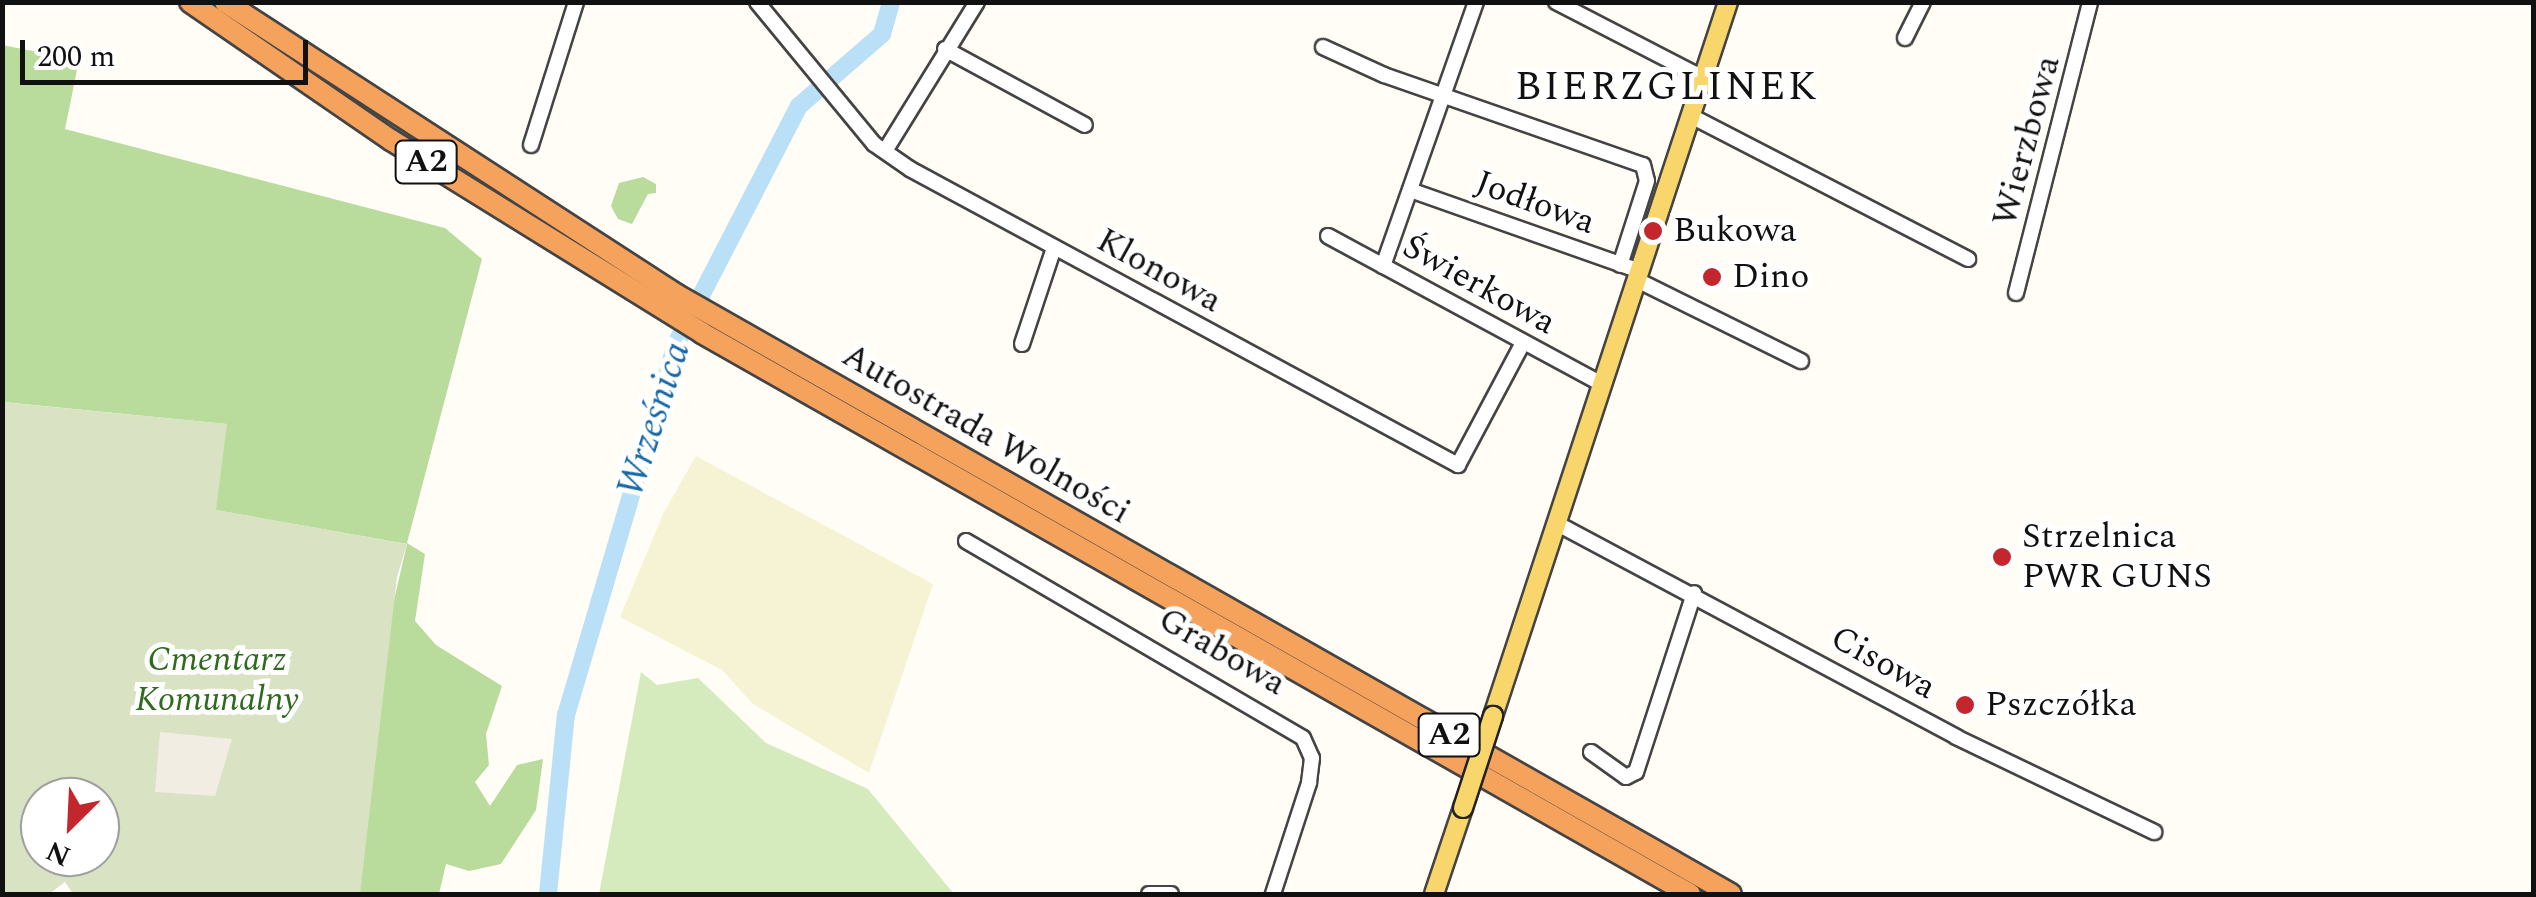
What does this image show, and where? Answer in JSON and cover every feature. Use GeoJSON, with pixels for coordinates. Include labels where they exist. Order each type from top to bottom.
{"type":"FeatureCollection","features":[{"type":"Feature","properties":{"kind":"highway","name":"Autostrada Wolności"},"geometry":{"type":"LineString","coordinates":[[190,2],[391,140],[1690,894]]}},
{"type":"Feature","properties":{"kind":"highway","name":"Autostrada Wolności"},"geometry":{"type":"LineString","coordinates":[[226,2],[673,304]]}},
{"type":"Feature","properties":{"kind":"highway","name":"Autostrada Wolności"},"geometry":{"type":"LineString","coordinates":[[706,323],[1731,894]]}},
{"type":"Feature","properties":{"kind":"main road"},"geometry":{"type":"LineString","coordinates":[[1434,894],[1728,2]]}},
{"type":"Feature","properties":{"kind":"street"},"geometry":{"type":"LineString","coordinates":[[531,145],[576,2]]}},
{"type":"Feature","properties":{"kind":"street","name":"Klonowa"},"geometry":{"type":"LineString","coordinates":[[758,2],[828,90],[885,152],[1458,466],[1524,343]]}},
{"type":"Feature","properties":{"kind":"street"},"geometry":{"type":"LineString","coordinates":[[885,152],[977,2]]}},
{"type":"Feature","properties":{"kind":"street"},"geometry":{"type":"LineString","coordinates":[[1383,266],[1476,2]]}},
{"type":"Feature","properties":{"kind":"street"},"geometry":{"type":"LineString","coordinates":[[1556,2],[1704,78]]}},
{"type":"Feature","properties":{"kind":"street"},"geometry":{"type":"LineString","coordinates":[[1590,20],[1599,2]]}},
{"type":"Feature","properties":{"kind":"street"},"geometry":{"type":"LineString","coordinates":[[1906,38],[1923,2]]}},
{"type":"Feature","properties":{"kind":"street","name":"Wierzbowa"},"geometry":{"type":"LineString","coordinates":[[2016,293],[2090,2]]}},
{"type":"Feature","properties":{"kind":"street"},"geometry":{"type":"LineString","coordinates":[[1323,47],[1443,96],[1643,165],[1647,181],[1620,264]]}},
{"type":"Feature","properties":{"kind":"street"},"geometry":{"type":"LineString","coordinates":[[946,49],[1085,125]]}},
{"type":"Feature","properties":{"kind":"street"},"geometry":{"type":"LineString","coordinates":[[1690,116],[1968,259]]}},
{"type":"Feature","properties":{"kind":"street","name":"Jodłowa"},"geometry":{"type":"LineString","coordinates":[[1410,190],[1620,264],[1801,360]]}},
{"type":"Feature","properties":{"kind":"street","name":"Świerkowa"},"geometry":{"type":"LineString","coordinates":[[1328,236],[1602,384]]}},
{"type":"Feature","properties":{"kind":"street"},"geometry":{"type":"LineString","coordinates":[[1022,344],[1054,248]]}},
{"type":"Feature","properties":{"kind":"street","name":"Cisowa"},"geometry":{"type":"LineString","coordinates":[[1556,523],[1694,593],[1956,737],[2154,832]]}},
{"type":"Feature","properties":{"kind":"street","name":"Grabowa"},"geometry":{"type":"LineString","coordinates":[[966,541],[1304,738],[1312,758],[1309,783],[1273,894]]}},
{"type":"Feature","properties":{"kind":"street"},"geometry":{"type":"LineString","coordinates":[[1591,752],[1626,778],[1636,772],[1694,593]]}},
{"type":"Feature","properties":{"kind":"street"},"geometry":{"type":"LineString","coordinates":[[1149,894],[1171,894]]}},
{"type":"Feature","properties":{"kind":"shaded area"},"geometry":{"type":"Polygon","coordinates":[[[696,456],[933,584],[869,773],[753,704],[722,670],[620,617],[664,512],[696,456]]]}},
{"type":"Feature","properties":{"kind":"shaded area"},"geometry":{"type":"Polygon","coordinates":[[[160,732],[232,739],[215,796],[155,792],[160,732]]]}},
{"type":"Feature","properties":{"kind":"green space"},"geometry":{"type":"Polygon","coordinates":[[[199,3],[216,3],[442,155],[674,299],[671,307],[199,3]]]}},
{"type":"Feature","properties":{"kind":"green space"},"geometry":{"type":"Polygon","coordinates":[[[2,45],[79,60],[65,129],[445,228],[482,259],[407,543],[425,554],[415,621],[436,645],[502,686],[486,734],[489,765],[475,782],[490,806],[517,765],[543,759],[536,810],[501,864],[469,871],[446,864],[439,894],[326,894],[407,544],[215,510],[226,424],[3,402],[2,45]]]}},
{"type":"Feature","properties":{"kind":"green space"},"geometry":{"type":"Polygon","coordinates":[[[643,177],[656,184],[656,193],[648,194],[632,224],[618,219],[611,206],[619,183],[643,177]]]}},
{"type":"Feature","properties":{"kind":"green space","name":"Cmentarz Komunalny"},"geometry":{"type":"Polygon","coordinates":[[[2,402],[227,424],[216,510],[407,544],[397,577],[360,894],[73,894],[65,882],[49,894],[3,894],[2,402]]]}},
{"type":"Feature","properties":{"kind":"green space"},"geometry":{"type":"Polygon","coordinates":[[[641,672],[657,685],[698,678],[766,743],[868,789],[954,894],[599,894],[641,672]]]}},
{"type":"Feature","properties":{"kind":"waterway","name":"Wrześnica"},"geometry":{"type":"LineString","coordinates":[[548,894],[566,715],[676,344],[799,106],[882,34],[891,2]]}},
{"type":"Feature","properties":{"kind":"place","name":"Bukowa"},"geometry":{"type":"Point","coordinates":[1653,231]}},
{"type":"Feature","properties":{"kind":"place","name":"Dino"},"geometry":{"type":"Point","coordinates":[1712,277]}},
{"type":"Feature","properties":{"kind":"place","name":"Strzelnica PWR GUNS"},"geometry":{"type":"Point","coordinates":[2002,557]}},
{"type":"Feature","properties":{"kind":"place","name":"Pszczółka"},"geometry":{"type":"Point","coordinates":[1965,705]}},
{"type":"Feature","properties":{"kind":"district","name":"BIERZGLINEK"},"geometry":{"type":"Point","coordinates":[1667,88]}}]}
